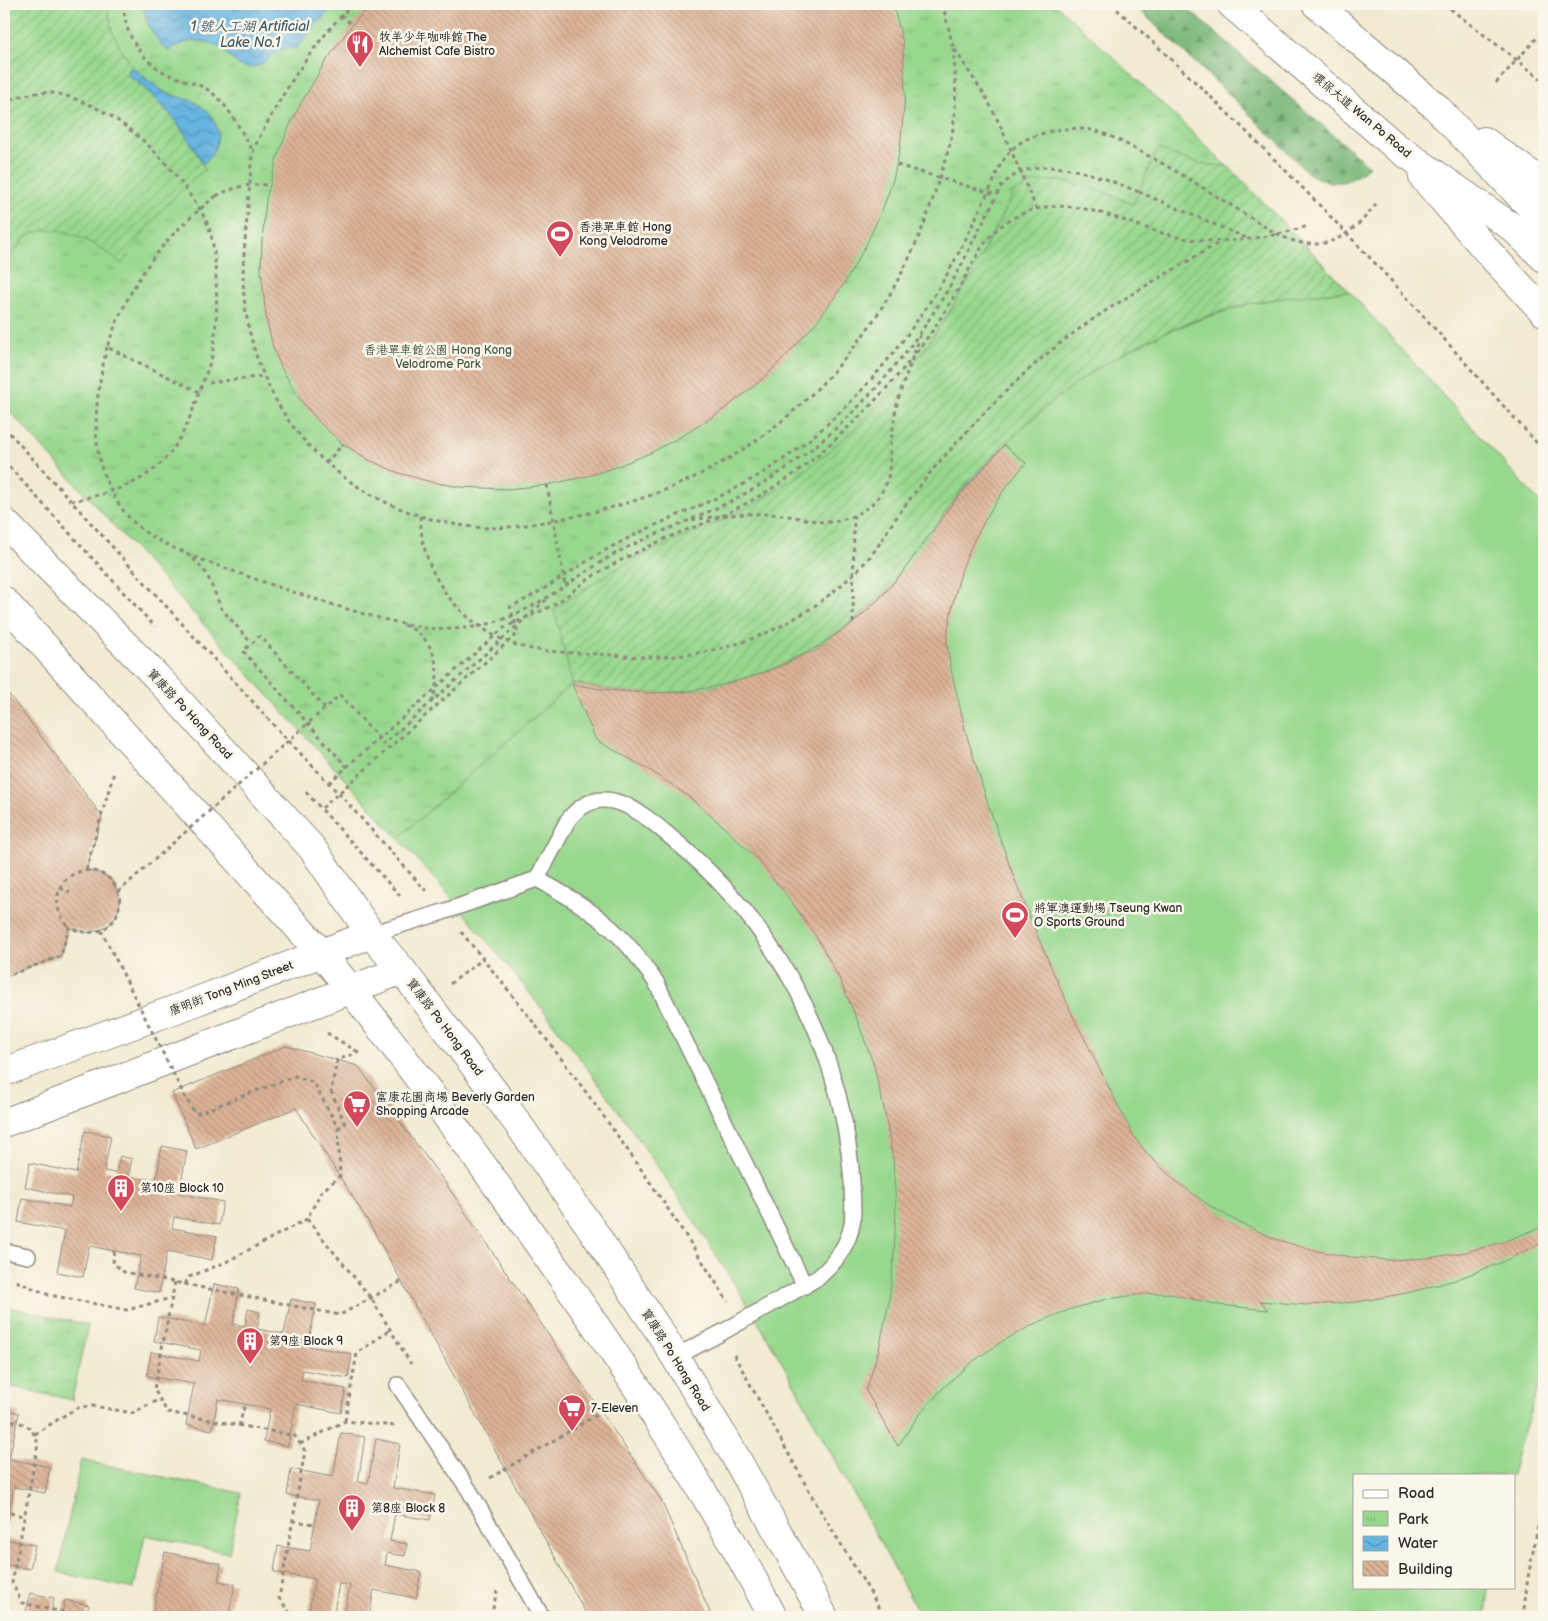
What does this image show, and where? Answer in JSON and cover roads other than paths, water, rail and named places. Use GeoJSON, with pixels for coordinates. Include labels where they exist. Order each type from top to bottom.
{"type":"FeatureCollection","features":[{"type":"Feature","properties":{"kind":"main road","name":"環保大道 Wan Po Road"},"geometry":{"type":"LineString","coordinates":[[1231,4],[1395,146],[1530,219]]}},
{"type":"Feature","properties":{"kind":"main road","name":"環保大道 Wan Po Road"},"geometry":{"type":"LineString","coordinates":[[1316,4],[1436,107],[1530,219],[1544,258]]}},
{"type":"Feature","properties":{"kind":"main road"},"geometry":{"type":"LineString","coordinates":[[1436,107],[1544,184]]}},
{"type":"Feature","properties":{"kind":"main road"},"geometry":{"type":"LineString","coordinates":[[1395,146],[1489,253],[1544,312]]}},
{"type":"Feature","properties":{"kind":"main road","name":"寶康路 Po Hong Road"},"geometry":{"type":"LineString","coordinates":[[4,522],[157,677],[312,848],[372,934],[402,970],[532,1144],[591,1228],[675,1357],[731,1449],[796,1563],[824,1617]]}},
{"type":"Feature","properties":{"kind":"main road"},"geometry":{"type":"LineString","coordinates":[[4,601],[322,954],[473,1151],[621,1364],[692,1472],[773,1617]]}},
{"type":"Feature","properties":{"kind":"main road","name":"唐明街 Tong Ming Street"},"geometry":{"type":"LineString","coordinates":[[4,1072],[372,934]]}},
{"type":"Feature","properties":{"kind":"main road"},"geometry":{"type":"LineString","coordinates":[[4,1123],[402,970]]}},
{"type":"Feature","properties":{"kind":"lane"},"geometry":{"type":"LineString","coordinates":[[675,1357],[805,1286],[831,1267],[847,1239],[852,1224],[853,1208],[850,1164],[844,1121],[833,1078],[819,1037],[801,997],[779,959],[754,923],[726,889],[695,858],[661,829],[625,804],[603,800],[583,806],[574,812],[568,820],[537,879],[572,898],[604,922],[632,950],[656,982],[805,1286]]}},
{"type":"Feature","properties":{"kind":"lane","name":"唐明街 Tong Ming Street"},"geometry":{"type":"LineString","coordinates":[[372,934],[458,907],[537,879]]}},
{"type":"Feature","properties":{"kind":"lane"},"geometry":{"type":"LineString","coordinates":[[4,1251],[28,1256]]}},
{"type":"Feature","properties":{"kind":"lane"},"geometry":{"type":"LineString","coordinates":[[398,1385],[469,1490],[542,1617]]}},
{"type":"Feature","properties":{"kind":"water","name":"1 號人工湖 Artificial Lake No.1"},"geometry":{"type":"Polygon","coordinates":[[[143,4],[336,4],[317,23],[296,49],[281,49],[260,65],[245,67],[235,62],[220,48],[206,42],[191,41],[168,51],[151,30],[143,4]]]}},
{"type":"Feature","properties":{"kind":"water"},"geometry":{"type":"Polygon","coordinates":[[[132,66],[163,91],[196,103],[211,116],[218,132],[217,140],[215,148],[203,164],[188,138],[170,114],[150,93],[127,74],[132,66]]]}},
{"type":"Feature","properties":{"kind":"place","name":"牧羊少年咖啡館 The Alchemist Cafe Bistro"},"geometry":{"type":"Point","coordinates":[360,68]}},
{"type":"Feature","properties":{"kind":"place","name":"香港單車館 Hong Kong Velodrome"},"geometry":{"type":"Point","coordinates":[560,258]}},
{"type":"Feature","properties":{"kind":"place","name":"將軍澳運動場 Tseung Kwan O Sports Ground"},"geometry":{"type":"Point","coordinates":[1015,939]}},
{"type":"Feature","properties":{"kind":"place","name":"富康花園商場 Beverly Garden Shopping Arcade"},"geometry":{"type":"Point","coordinates":[357,1128]}},
{"type":"Feature","properties":{"kind":"place","name":"第10座 Block 10"},"geometry":{"type":"Point","coordinates":[121,1212]}},
{"type":"Feature","properties":{"kind":"place","name":"第9座 Block 9"},"geometry":{"type":"Point","coordinates":[250,1365]}},
{"type":"Feature","properties":{"kind":"place","name":"7-Eleven"},"geometry":{"type":"Point","coordinates":[572,1432]}},
{"type":"Feature","properties":{"kind":"place","name":"第8座 Block 8"},"geometry":{"type":"Point","coordinates":[352,1532]}},
{"type":"Feature","properties":{"kind":"park label","name":"香港單車館公園 Hong Kong Velodrome Park"},"geometry":{"type":"Point","coordinates":[438,357]}}]}
